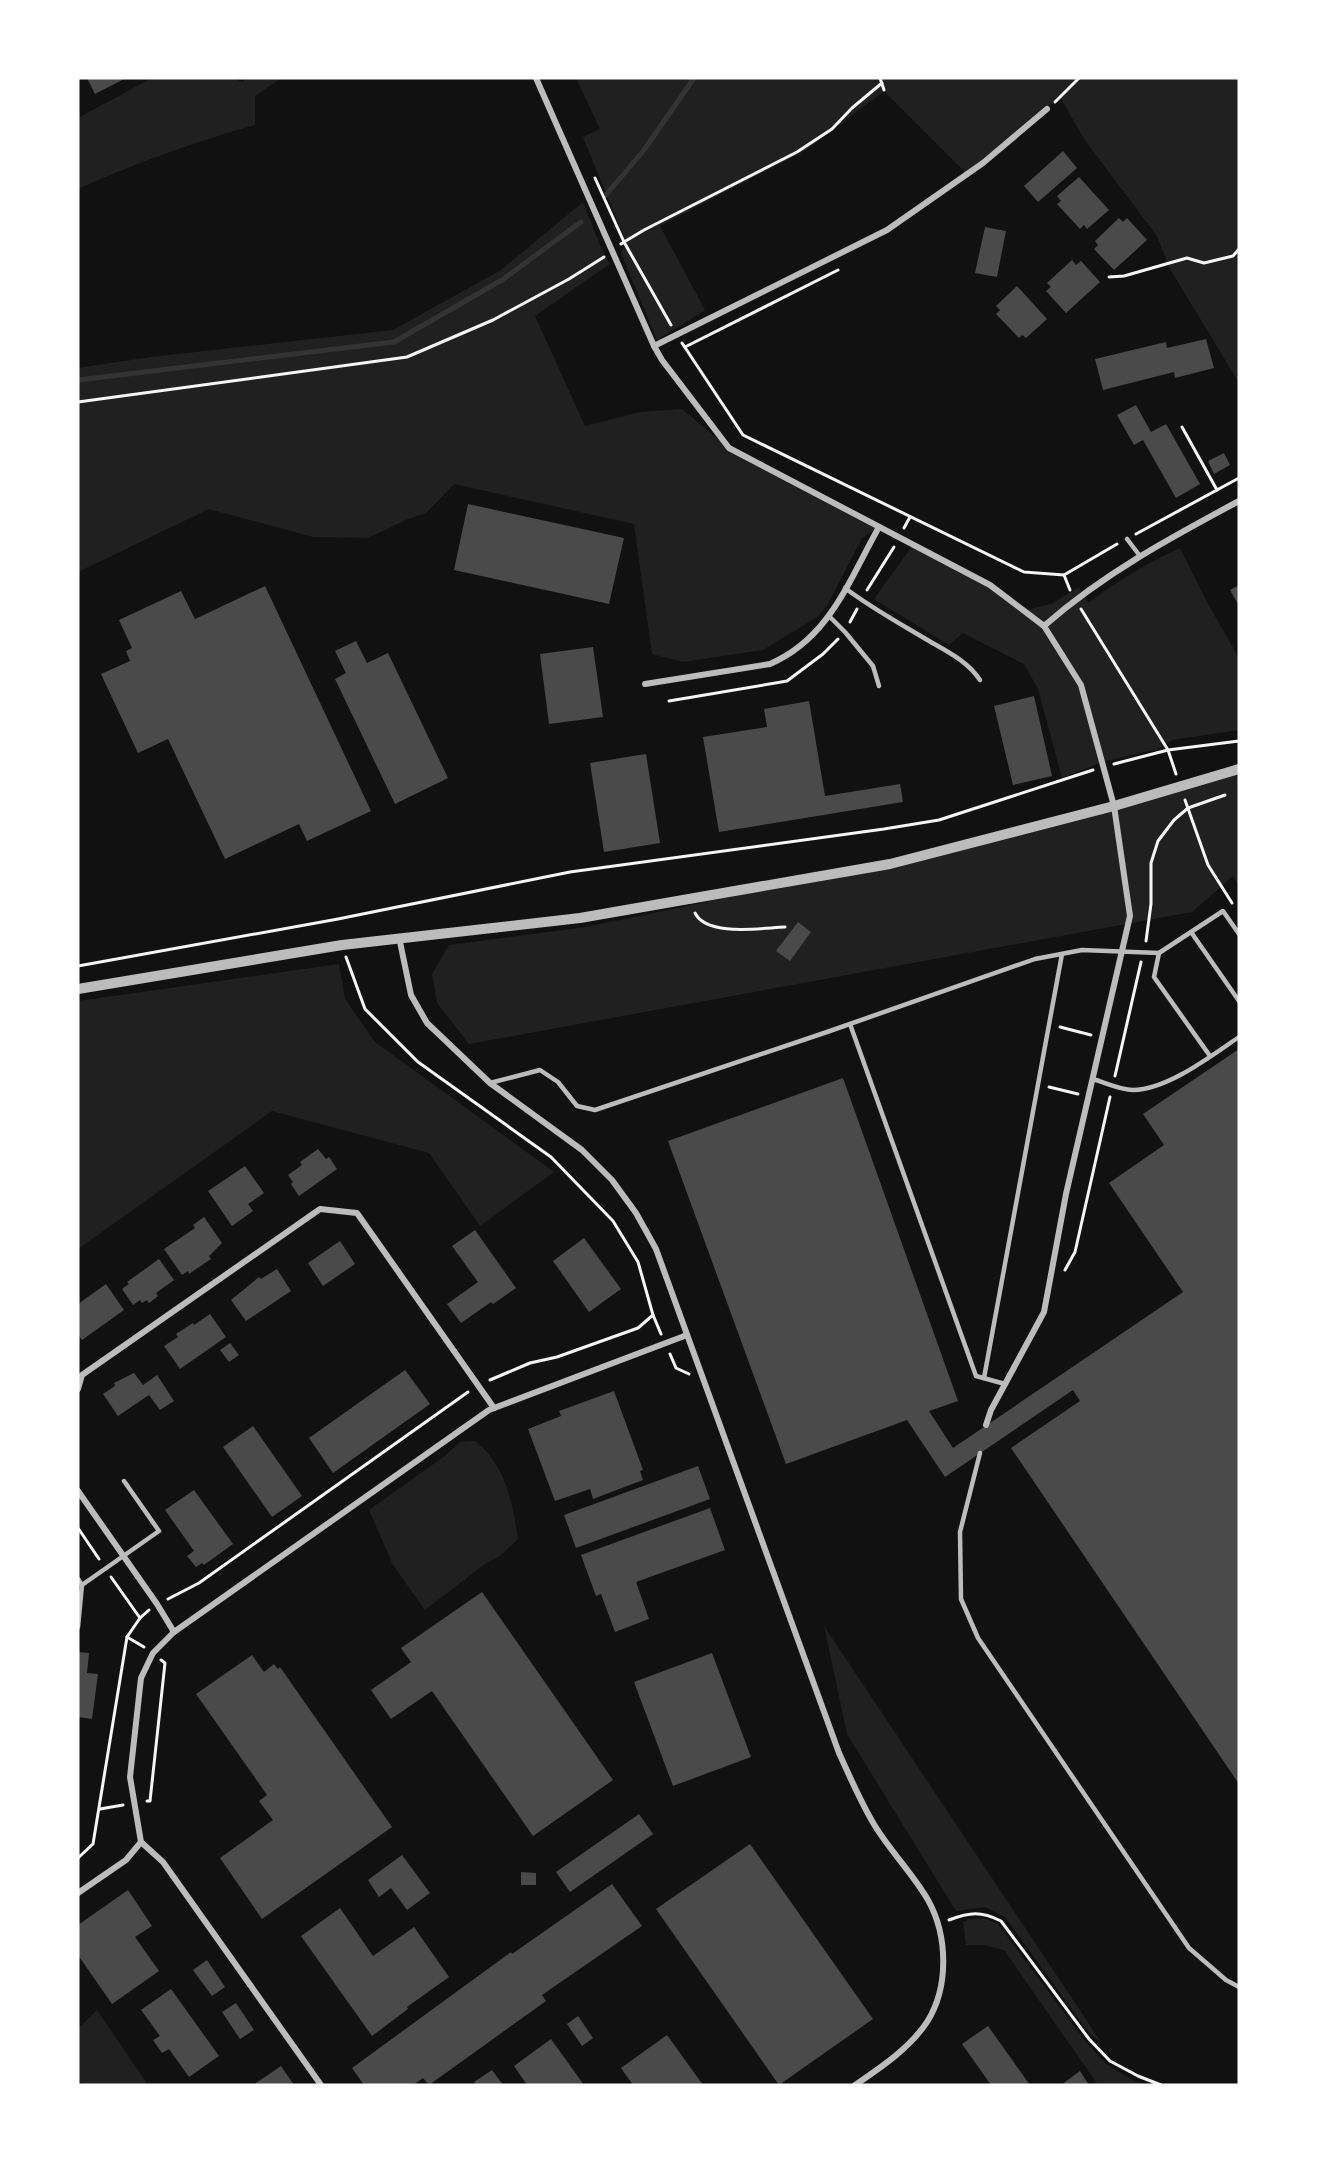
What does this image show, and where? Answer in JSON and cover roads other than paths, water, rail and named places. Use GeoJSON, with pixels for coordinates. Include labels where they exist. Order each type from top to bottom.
{"type":"FeatureCollection","features":[{"type":"Feature","properties":{"kind":"street"},"geometry":{"type":"LineString","coordinates":[[536,78],[654,346],[662,360],[729,448],[990,585],[1044,626],[1082,685],[1114,806],[1130,916],[1066,1194],[1044,1312],[1005,1384],[986,1425]]}},
{"type":"Feature","properties":{"kind":"street"},"geometry":{"type":"LineString","coordinates":[[654,346],[886,230],[983,163],[1047,109]]}},
{"type":"Feature","properties":{"kind":"street"},"geometry":{"type":"LineString","coordinates":[[1044,626],[1075,599],[1140,556],[1239,501]]}},
{"type":"Feature","properties":{"kind":"street"},"geometry":{"type":"LineString","coordinates":[[645,684],[770,664],[788,656],[816,633],[830,616],[879,527]]}},
{"type":"Feature","properties":{"kind":"street"},"geometry":{"type":"LineString","coordinates":[[78,989],[342,945],[580,918],[890,864],[1114,806],[1239,769]]}},
{"type":"Feature","properties":{"kind":"street"},"geometry":{"type":"LineString","coordinates":[[399,937],[411,995],[427,1023],[490,1083],[582,1149],[612,1180],[636,1213],[656,1249],[839,1753],[876,1827],[915,1879],[938,1923],[944,1967],[937,2000],[927,2022],[908,2045],[855,2085]]}},
{"type":"Feature","properties":{"kind":"street"},"geometry":{"type":"LineString","coordinates":[[78,1389],[82,1375],[320,1209],[357,1213],[494,1408]]}},
{"type":"Feature","properties":{"kind":"street"},"geometry":{"type":"LineString","coordinates":[[321,2085],[163,1862],[141,1842],[130,1777],[141,1678],[153,1653],[174,1632],[271,1562],[494,1408],[687,1335]]}},
{"type":"Feature","properties":{"kind":"street"},"geometry":{"type":"LineString","coordinates":[[78,1491],[174,1632]]}},
{"type":"Feature","properties":{"kind":"street"},"geometry":{"type":"LineString","coordinates":[[78,1893],[126,1860],[141,1842]]}},
{"type":"Feature","properties":{"kind":"lane"},"geometry":{"type":"LineString","coordinates":[[1127,539],[1140,556]]}},
{"type":"Feature","properties":{"kind":"lane"},"geometry":{"type":"LineString","coordinates":[[845,588],[862,601],[959,659],[973,670],[980,680]]}},
{"type":"Feature","properties":{"kind":"lane"},"geometry":{"type":"LineString","coordinates":[[830,616],[873,666],[879,686]]}},
{"type":"Feature","properties":{"kind":"lane"},"geometry":{"type":"LineString","coordinates":[[490,1083],[540,1070],[558,1082],[577,1106],[594,1110],[1035,959],[1082,950],[1159,953],[1223,911],[1239,934]]}},
{"type":"Feature","properties":{"kind":"lane"},"geometry":{"type":"LineString","coordinates":[[1191,932],[1239,1001]]}},
{"type":"Feature","properties":{"kind":"lane"},"geometry":{"type":"LineString","coordinates":[[1159,953],[1154,977],[1210,1056]]}},
{"type":"Feature","properties":{"kind":"lane"},"geometry":{"type":"LineString","coordinates":[[984,1378],[1062,954]]}},
{"type":"Feature","properties":{"kind":"lane"},"geometry":{"type":"LineString","coordinates":[[850,1024],[976,1376],[1005,1384]]}},
{"type":"Feature","properties":{"kind":"lane"},"geometry":{"type":"LineString","coordinates":[[1093,1079],[1131,1090],[1152,1088],[1174,1079],[1239,1036]]}},
{"type":"Feature","properties":{"kind":"lane"},"geometry":{"type":"LineString","coordinates":[[980,1453],[960,1532],[961,1599],[978,1638],[1190,1948],[1226,1980],[1239,1987]]}},
{"type":"Feature","properties":{"kind":"lane"},"geometry":{"type":"LineString","coordinates":[[82,1586],[159,1531],[124,1481]]}},
{"type":"Feature","properties":{"kind":"lane"},"geometry":{"type":"LineString","coordinates":[[78,1579],[82,1586],[78,1627]]}},
{"type":"Feature","properties":{"kind":"waterway"},"geometry":{"type":"LineString","coordinates":[[605,196],[644,150],[694,78]]}},
{"type":"Feature","properties":{"kind":"waterway"},"geometry":{"type":"LineString","coordinates":[[78,380],[394,342],[502,280],[581,222]]}}]}
